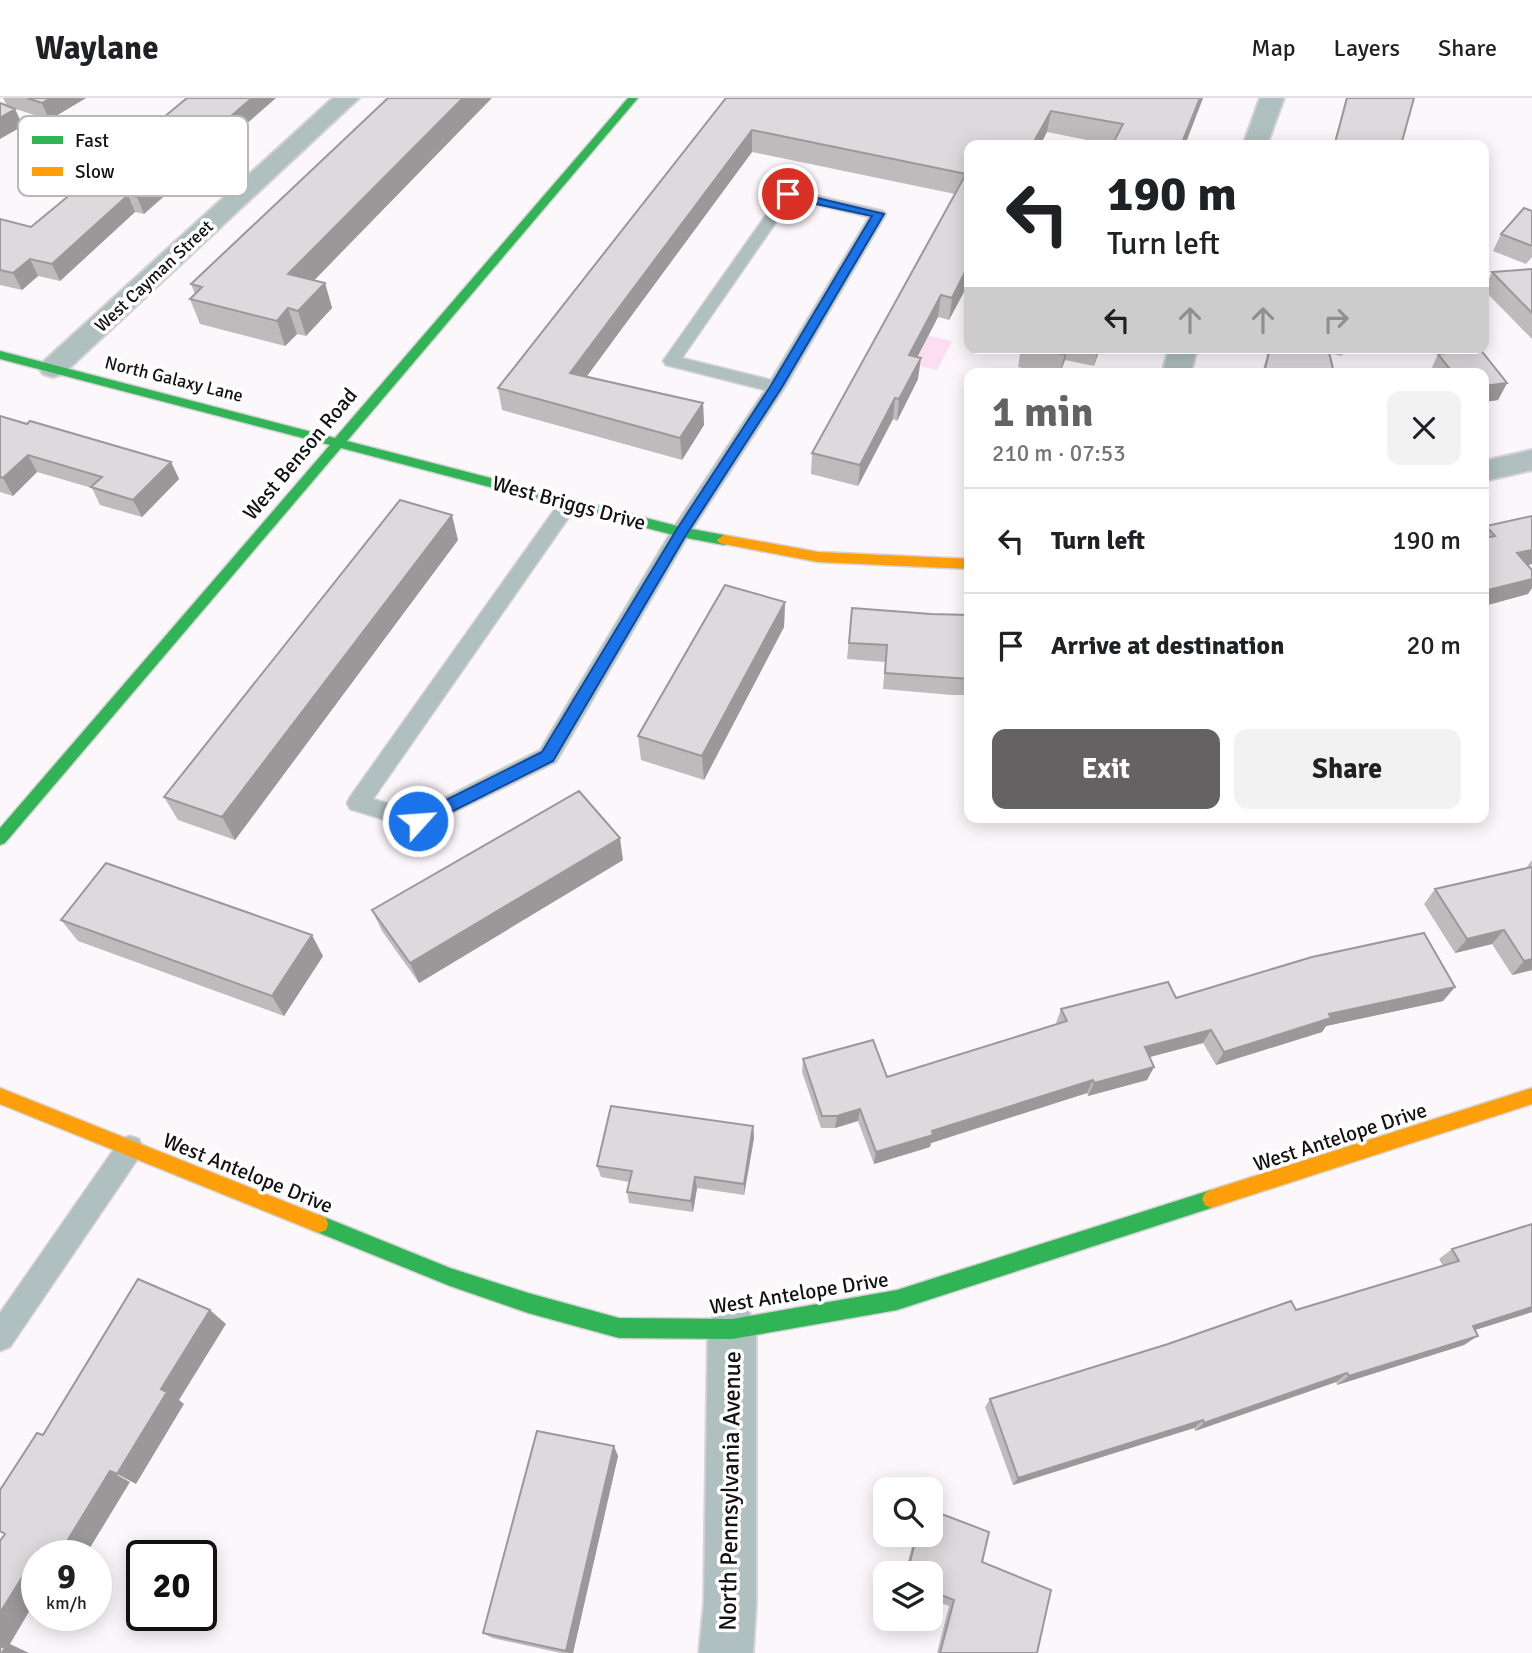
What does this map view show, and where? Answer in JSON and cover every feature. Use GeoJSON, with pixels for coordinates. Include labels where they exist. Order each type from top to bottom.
{"type":"FeatureCollection","features":[{"type":"Feature","properties":{"kind":"street","name":"West Cayman Street"},"geometry":{"type":"LineString","coordinates":[[248,188],[346,98]]}},
{"type":"Feature","properties":{"kind":"street","name":"West Benson Road"},"geometry":{"type":"LineString","coordinates":[[0,839],[633,98]]}},
{"type":"Feature","properties":{"kind":"street"},"geometry":{"type":"LineString","coordinates":[[1257,140],[1272,98]]}},
{"type":"Feature","properties":{"kind":"street","name":"West Cayman Street"},"geometry":{"type":"LineString","coordinates":[[53,368],[240,196]]}},
{"type":"Feature","properties":{"kind":"street","name":"North Galaxy Lane"},"geometry":{"type":"LineString","coordinates":[[0,355],[339,441]]}},
{"type":"Feature","properties":{"kind":"street","name":"West Briggs Drive"},"geometry":{"type":"LineString","coordinates":[[339,441],[681,533],[818,557],[964,564]]}},
{"type":"Feature","properties":{"kind":"street"},"geometry":{"type":"LineString","coordinates":[[1489,470],[1532,460]]}},
{"type":"Feature","properties":{"kind":"street","name":"West Antelope Drive"},"geometry":{"type":"LineString","coordinates":[[0,1096],[450,1277],[528,1303],[619,1328],[732,1329],[897,1300],[1532,1096]]}},
{"type":"Feature","properties":{"kind":"street","name":"North Pennsylvania Avenue"},"geometry":{"type":"LineString","coordinates":[[726,1653],[730,1604],[732,1329]]}},
{"type":"Feature","properties":{"kind":"lane"},"geometry":{"type":"LineString","coordinates":[[569,503],[358,803],[418,821],[548,757],[681,533],[776,387],[783,376],[878,214],[788,194],[671,361],[776,387]]}},
{"type":"Feature","properties":{"kind":"lane"},"geometry":{"type":"LineString","coordinates":[[0,1337],[131,1148]]}},
{"type":"Feature","properties":{"kind":"shaded area"},"geometry":{"type":"Polygon","coordinates":[[[907,331],[952,341],[937,370],[891,359],[907,331]]]}},
{"type":"Feature","properties":{"kind":"building"},"geometry":{"type":"Polygon","coordinates":[[[27,98],[51,98],[42,103],[27,98]]]}},
{"type":"Feature","properties":{"kind":"building"},"geometry":{"type":"Polygon","coordinates":[[[187,98],[252,98],[231,116],[165,116],[187,98]]]}},
{"type":"Feature","properties":{"kind":"building"},"geometry":{"type":"Polygon","coordinates":[[[388,98],[463,98],[288,274],[325,283],[298,311],[288,308],[277,321],[190,299],[202,287],[191,284],[388,98]]]}},
{"type":"Feature","properties":{"kind":"building"},"geometry":{"type":"Polygon","coordinates":[[[726,98],[1200,98],[1183,140],[1115,140],[1123,124],[1051,111],[1035,140],[964,140],[964,174],[752,130],[570,373],[703,403],[680,438],[498,388],[726,98]]]}},
{"type":"Feature","properties":{"kind":"building"},"geometry":{"type":"Polygon","coordinates":[[[1347,98],[1414,98],[1402,140],[1336,140],[1347,98]]]}},
{"type":"Feature","properties":{"kind":"building"},"geometry":{"type":"Polygon","coordinates":[[[0,103],[15,109],[0,118],[0,103]]]}},
{"type":"Feature","properties":{"kind":"building"},"geometry":{"type":"Polygon","coordinates":[[[964,178],[964,274],[952,298],[941,295],[909,355],[921,358],[899,399],[895,398],[860,465],[812,453],[964,178]]]}},
{"type":"Feature","properties":{"kind":"building"},"geometry":{"type":"Polygon","coordinates":[[[68,196],[127,196],[52,264],[30,259],[13,273],[0,270],[0,219],[31,227],[68,196]]]}},
{"type":"Feature","properties":{"kind":"building"},"geometry":{"type":"Polygon","coordinates":[[[1524,208],[1532,211],[1532,246],[1501,234],[1524,208]]]}},
{"type":"Feature","properties":{"kind":"building"},"geometry":{"type":"Polygon","coordinates":[[[1532,269],[1532,313],[1492,272],[1532,269]]]}},
{"type":"Feature","properties":{"kind":"building"},"geometry":{"type":"Polygon","coordinates":[[[1269,354],[1329,354],[1333,368],[1265,368],[1269,354]]]}},
{"type":"Feature","properties":{"kind":"building"},"geometry":{"type":"Polygon","coordinates":[[[1438,354],[1484,354],[1507,383],[1489,385],[1489,368],[1449,368],[1438,354]]]}},
{"type":"Feature","properties":{"kind":"building"},"geometry":{"type":"Polygon","coordinates":[[[0,416],[27,424],[30,421],[171,462],[133,500],[91,487],[102,477],[28,455],[3,478],[0,477],[0,416]]]}},
{"type":"Feature","properties":{"kind":"building"},"geometry":{"type":"Polygon","coordinates":[[[400,500],[452,515],[222,817],[164,797],[400,500]]]}},
{"type":"Feature","properties":{"kind":"building"},"geometry":{"type":"Polygon","coordinates":[[[1532,516],[1532,550],[1517,553],[1532,570],[1532,579],[1489,590],[1489,537],[1495,536],[1489,525],[1532,516]]]}},
{"type":"Feature","properties":{"kind":"building"},"geometry":{"type":"Polygon","coordinates":[[[725,585],[785,602],[702,756],[638,736],[725,585]]]}},
{"type":"Feature","properties":{"kind":"building"},"geometry":{"type":"Polygon","coordinates":[[[852,608],[964,615],[964,679],[885,673],[887,645],[849,643],[852,608]]]}},
{"type":"Feature","properties":{"kind":"building"},"geometry":{"type":"Polygon","coordinates":[[[579,791],[620,838],[410,963],[372,910],[579,791]]]}},
{"type":"Feature","properties":{"kind":"building"},"geometry":{"type":"Polygon","coordinates":[[[106,863],[312,935],[272,996],[61,920],[106,863]]]}},
{"type":"Feature","properties":{"kind":"building"},"geometry":{"type":"Polygon","coordinates":[[[1532,867],[1532,959],[1524,961],[1504,930],[1467,939],[1435,889],[1532,867]]]}},
{"type":"Feature","properties":{"kind":"building"},"geometry":{"type":"Polygon","coordinates":[[[1424,933],[1455,987],[1329,1014],[1331,1018],[1224,1052],[1211,1030],[1145,1047],[1154,1067],[1094,1083],[1093,1080],[932,1131],[933,1135],[876,1152],[860,1109],[837,1116],[822,1116],[803,1059],[873,1040],[887,1077],[1067,1021],[1061,1009],[1168,982],[1176,998],[1312,957],[1424,933]]]}},
{"type":"Feature","properties":{"kind":"building"},"geometry":{"type":"Polygon","coordinates":[[[611,1106],[753,1126],[744,1184],[695,1177],[691,1201],[627,1192],[632,1171],[597,1166],[611,1106]]]}},
{"type":"Feature","properties":{"kind":"building"},"geometry":{"type":"Polygon","coordinates":[[[1532,1224],[1532,1307],[1473,1326],[1478,1336],[1349,1376],[1347,1373],[1204,1423],[1203,1420],[1018,1478],[990,1399],[1168,1344],[1291,1301],[1296,1310],[1459,1261],[1452,1249],[1532,1224]]]}},
{"type":"Feature","properties":{"kind":"building"},"geometry":{"type":"Polygon","coordinates":[[[138,1279],[210,1310],[161,1389],[167,1392],[117,1474],[110,1471],[68,1540],[21,1540],[21,1579],[0,1613],[0,1541],[5,1534],[0,1531],[0,1490],[37,1433],[43,1435],[138,1279]]]}},
{"type":"Feature","properties":{"kind":"building"},"geometry":{"type":"Polygon","coordinates":[[[537,1431],[614,1446],[566,1651],[483,1633],[537,1431]]]}},
{"type":"Feature","properties":{"kind":"building"},"geometry":{"type":"Polygon","coordinates":[[[943,1515],[989,1532],[982,1562],[1051,1590],[1037,1653],[940,1653],[954,1600],[943,1596],[943,1561],[910,1561],[914,1547],[943,1547],[943,1515]]]}},
{"type":"Feature","properties":{"kind":"traffic: fast"},"geometry":{"type":"LineString","coordinates":[[0,839],[633,98]]}},
{"type":"Feature","properties":{"kind":"traffic: fast"},"geometry":{"type":"LineString","coordinates":[[0,355],[681,532],[724,540]]}},
{"type":"Feature","properties":{"kind":"traffic: fast"},"geometry":{"type":"LineString","coordinates":[[319,1224],[450,1277],[528,1303],[619,1328],[732,1329],[897,1300],[1211,1199]]}},
{"type":"Feature","properties":{"kind":"traffic: slow"},"geometry":{"type":"LineString","coordinates":[[724,540],[818,557],[964,564]]}},
{"type":"Feature","properties":{"kind":"traffic: slow"},"geometry":{"type":"LineString","coordinates":[[0,1096],[319,1224]]}},
{"type":"Feature","properties":{"kind":"traffic: slow"},"geometry":{"type":"LineString","coordinates":[[1211,1199],[1532,1096]]}},
{"type":"Feature","properties":{"kind":"route"},"geometry":{"type":"LineString","coordinates":[[418,821],[548,757],[681,533],[776,387],[878,214],[788,194]]}}]}
